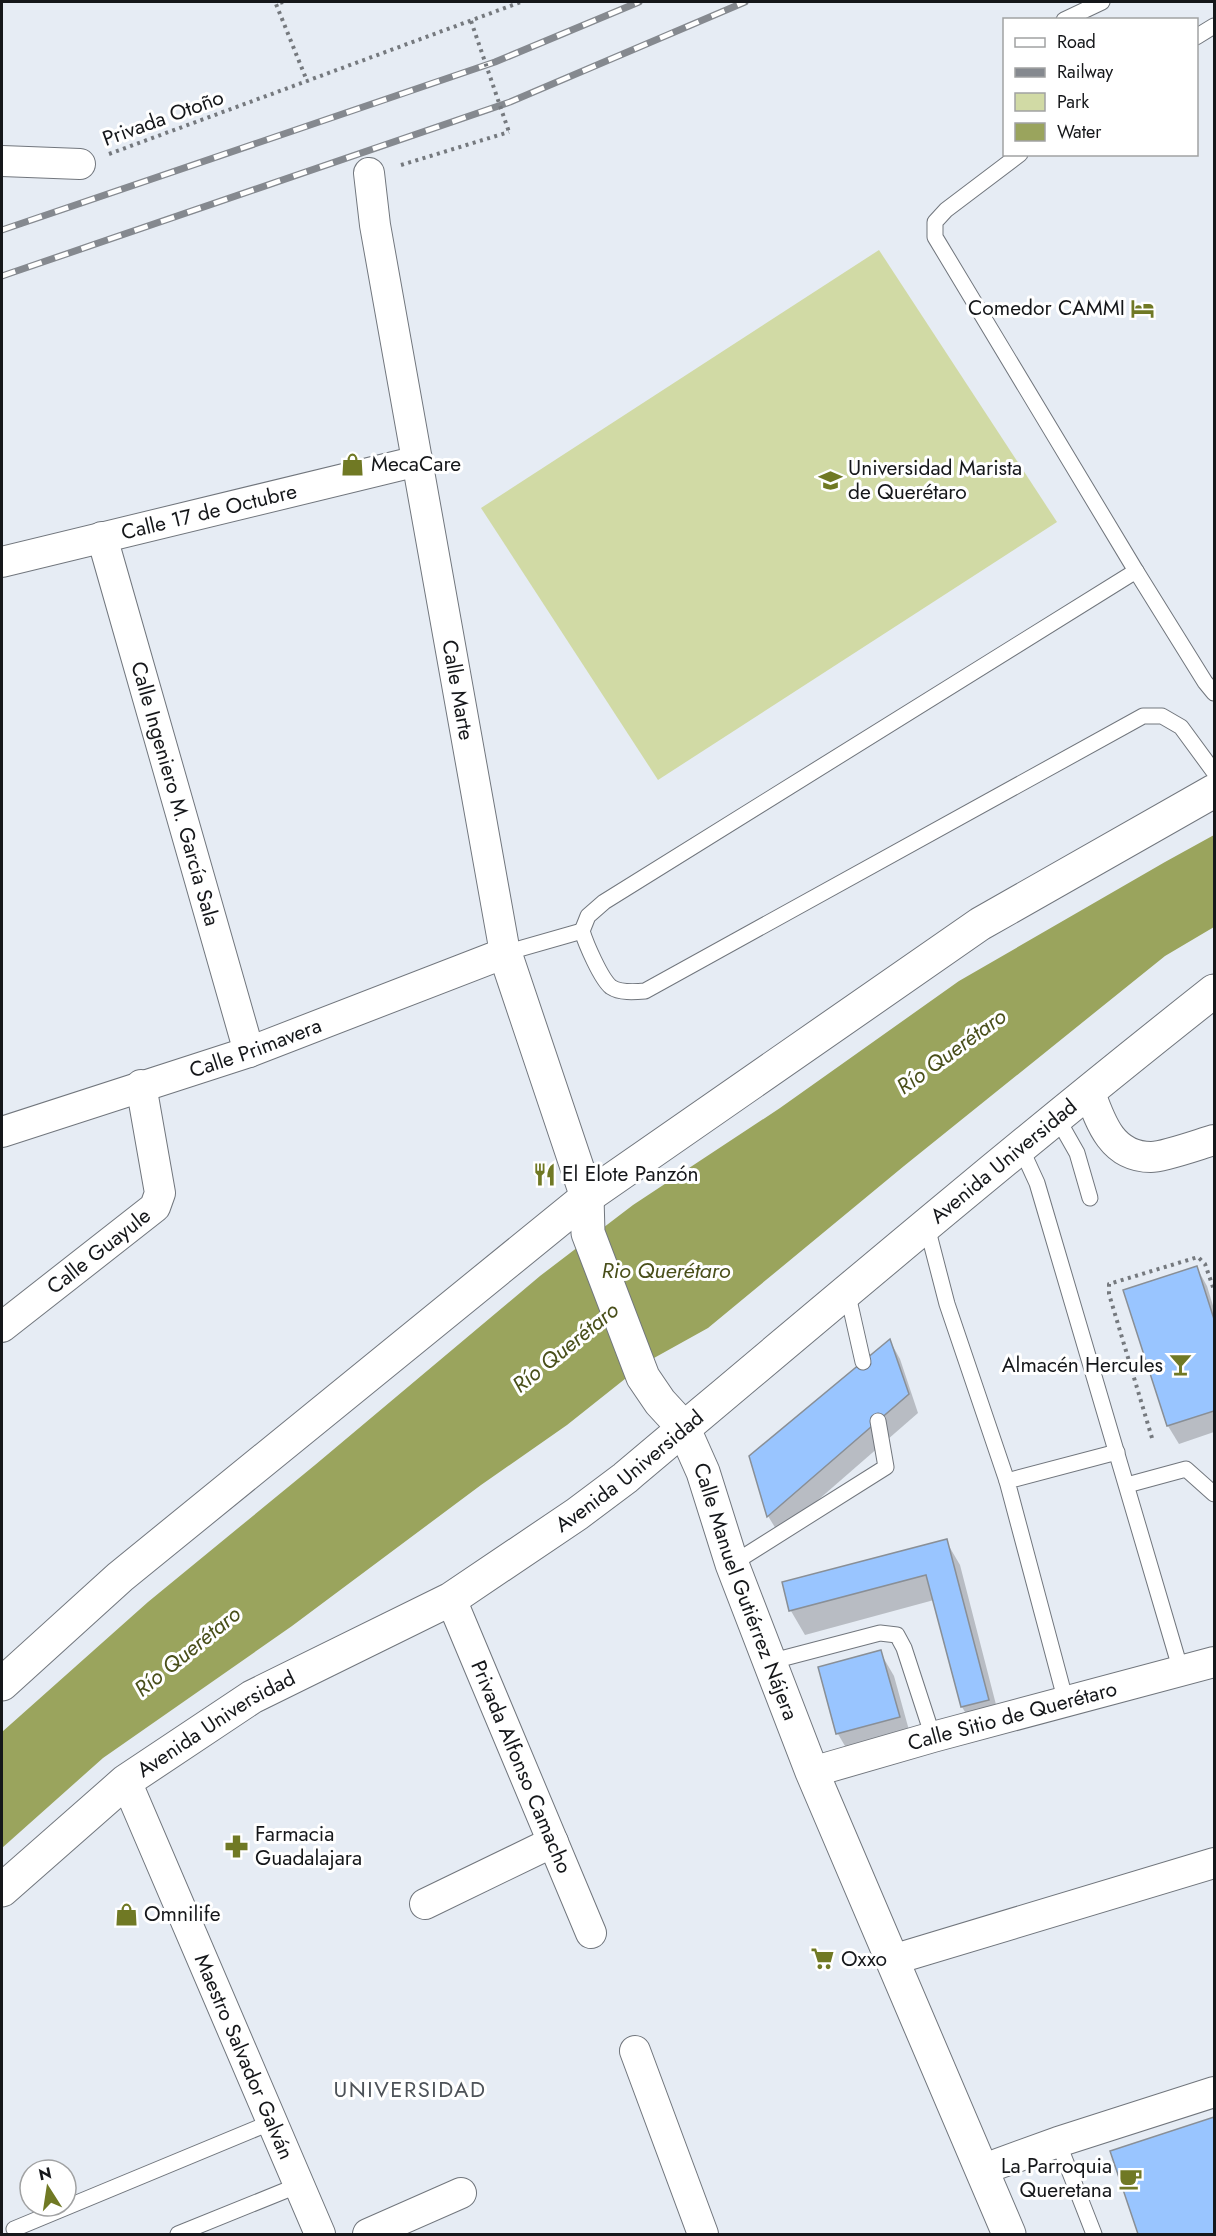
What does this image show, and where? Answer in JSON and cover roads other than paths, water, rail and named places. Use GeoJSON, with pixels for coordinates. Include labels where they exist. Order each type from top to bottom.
{"type":"FeatureCollection","features":[{"type":"Feature","properties":{"kind":"main road"},"geometry":{"type":"LineString","coordinates":[[2,1684],[120,1577],[587,1197],[980,924],[1215,791]]}},
{"type":"Feature","properties":{"kind":"main road","name":"Calle Marte"},"geometry":{"type":"LineString","coordinates":[[505,953],[587,1197]]}},
{"type":"Feature","properties":{"kind":"main road","name":"Avenida Universidad"},"geometry":{"type":"LineString","coordinates":[[2,1890],[126,1781],[252,1697],[451,1599],[577,1514],[625,1478],[1056,1116],[1215,991]]}},
{"type":"Feature","properties":{"kind":"main road","name":"Calle Manuel Gutiérrez Nájera"},"geometry":{"type":"LineString","coordinates":[[587,1197],[588,1233],[643,1377],[660,1402],[683,1427],[704,1472],[732,1564],[812,1772],[1009,2235]]}},
{"type":"Feature","properties":{"kind":"street"},"geometry":{"type":"LineString","coordinates":[[2,161],[80,164]]}},
{"type":"Feature","properties":{"kind":"street","name":"Calle Marte"},"geometry":{"type":"LineString","coordinates":[[382,170],[375,225],[505,953]]}},
{"type":"Feature","properties":{"kind":"street","name":"Calle 17 de Octubre"},"geometry":{"type":"LineString","coordinates":[[2,562],[418,461]]}},
{"type":"Feature","properties":{"kind":"street","name":"Calle Ingeniero M. García Sala"},"geometry":{"type":"LineString","coordinates":[[102,537],[249,1052]]}},
{"type":"Feature","properties":{"kind":"street","name":"Calle Primavera"},"geometry":{"type":"LineString","coordinates":[[2,1132],[141,1085],[249,1052],[505,953]]}},
{"type":"Feature","properties":{"kind":"street","name":"Calle Guayule"},"geometry":{"type":"LineString","coordinates":[[2,1327],[155,1207],[160,1193],[141,1085]]}},
{"type":"Feature","properties":{"kind":"street"},"geometry":{"type":"LineString","coordinates":[[1089,1090],[1106,1132],[1123,1151],[1151,1157],[1215,1140]]}},
{"type":"Feature","properties":{"kind":"street","name":"Privada Alfonso Camacho"},"geometry":{"type":"LineString","coordinates":[[451,1599],[591,1933]]}},
{"type":"Feature","properties":{"kind":"street","name":"Calle Sitio de Querétaro"},"geometry":{"type":"LineString","coordinates":[[812,1772],[933,1737],[1215,1662]]}},
{"type":"Feature","properties":{"kind":"street","name":"Maestro Salvador Galván"},"geometry":{"type":"LineString","coordinates":[[126,1781],[320,2235]]}},
{"type":"Feature","properties":{"kind":"street"},"geometry":{"type":"LineString","coordinates":[[425,1904],[553,1842]]}},
{"type":"Feature","properties":{"kind":"street"},"geometry":{"type":"LineString","coordinates":[[892,1960],[1215,1863]]}},
{"type":"Feature","properties":{"kind":"street"},"geometry":{"type":"LineString","coordinates":[[635,2051],[703,2235]]}},
{"type":"Feature","properties":{"kind":"street"},"geometry":{"type":"LineString","coordinates":[[981,2170],[1058,2142],[1215,2092]]}},
{"type":"Feature","properties":{"kind":"street"},"geometry":{"type":"LineString","coordinates":[[368,2235],[461,2193]]}},
{"type":"Feature","properties":{"kind":"lane"},"geometry":{"type":"LineString","coordinates":[[1068,18],[1102,2]]}},
{"type":"Feature","properties":{"kind":"lane"},"geometry":{"type":"LineString","coordinates":[[1198,36],[1215,26]]}},
{"type":"Feature","properties":{"kind":"lane"},"geometry":{"type":"LineString","coordinates":[[1017,156],[946,210],[935,222],[935,237],[1136,571],[1205,682],[1215,693]]}},
{"type":"Feature","properties":{"kind":"lane"},"geometry":{"type":"LineString","coordinates":[[1136,571],[604,902],[588,916],[582,931],[590,952],[611,987],[626,992],[645,991],[1143,716],[1162,716],[1181,727],[1215,772]]}},
{"type":"Feature","properties":{"kind":"lane"},"geometry":{"type":"LineString","coordinates":[[505,953],[582,931]]}},
{"type":"Feature","properties":{"kind":"lane"},"geometry":{"type":"LineString","coordinates":[[1056,1116],[1077,1153],[1090,1198]]}},
{"type":"Feature","properties":{"kind":"lane"},"geometry":{"type":"LineString","coordinates":[[1020,1146],[1037,1183],[1181,1671]]}},
{"type":"Feature","properties":{"kind":"lane"},"geometry":{"type":"LineString","coordinates":[[926,1223],[947,1304],[1007,1480],[1066,1702]]}},
{"type":"Feature","properties":{"kind":"lane"},"geometry":{"type":"LineString","coordinates":[[847,1290],[863,1362]]}},
{"type":"Feature","properties":{"kind":"lane"},"geometry":{"type":"LineString","coordinates":[[732,1564],[886,1467],[878,1421]]}},
{"type":"Feature","properties":{"kind":"lane"},"geometry":{"type":"LineString","coordinates":[[1007,1480],[1117,1452]]}},
{"type":"Feature","properties":{"kind":"lane"},"geometry":{"type":"LineString","coordinates":[[1127,1485],[1186,1469],[1215,1494]]}},
{"type":"Feature","properties":{"kind":"lane"},"geometry":{"type":"LineString","coordinates":[[769,1662],[880,1633],[897,1635],[904,1648],[933,1737]]}},
{"type":"Feature","properties":{"kind":"lane"},"geometry":{"type":"LineString","coordinates":[[17,2235],[14,2229],[272,2122]]}},
{"type":"Feature","properties":{"kind":"lane"},"geometry":{"type":"LineString","coordinates":[[1058,2142],[1094,2235]]}},
{"type":"Feature","properties":{"kind":"lane"},"geometry":{"type":"LineString","coordinates":[[178,2235],[299,2185]]}},
{"type":"Feature","properties":{"kind":"water","name":"Rio Querétaro"},"geometry":{"type":"Polygon","coordinates":[[[1214,835],[1214,927],[1165,956],[904,1166],[708,1328],[645,1363],[567,1425],[481,1485],[292,1626],[103,1758],[2,1848],[2,1732],[148,1602],[540,1276],[633,1205],[780,1108],[959,981],[1214,835]]]}},
{"type":"Feature","properties":{"kind":"railway"},"geometry":{"type":"LineString","coordinates":[[2,230],[495,62],[639,2]]}},
{"type":"Feature","properties":{"kind":"railway"},"geometry":{"type":"LineString","coordinates":[[2,276],[510,102],[745,2]]}},
{"type":"Feature","properties":{"kind":"place","name":"Comedor CAMMI"},"geometry":{"type":"Point","coordinates":[1143,308]}},
{"type":"Feature","properties":{"kind":"place","name":"MecaCare"},"geometry":{"type":"Point","coordinates":[353,464]}},
{"type":"Feature","properties":{"kind":"place","name":"Universidad Marista de Querétaro"},"geometry":{"type":"Point","coordinates":[830,480]}},
{"type":"Feature","properties":{"kind":"place","name":"El Elote Panzón"},"geometry":{"type":"Point","coordinates":[544,1174]}},
{"type":"Feature","properties":{"kind":"place","name":"Almacén Hercules"},"geometry":{"type":"Point","coordinates":[1181,1365]}},
{"type":"Feature","properties":{"kind":"place","name":"Farmacia Guadalajara"},"geometry":{"type":"Point","coordinates":[237,1846]}},
{"type":"Feature","properties":{"kind":"place","name":"Omnilife"},"geometry":{"type":"Point","coordinates":[126,1914]}},
{"type":"Feature","properties":{"kind":"place","name":"Oxxo"},"geometry":{"type":"Point","coordinates":[823,1959]}},
{"type":"Feature","properties":{"kind":"place","name":"La Parroquia Queretana"},"geometry":{"type":"Point","coordinates":[1130,2178]}},
{"type":"Feature","properties":{"kind":"district","name":"UNIVERSIDAD"},"geometry":{"type":"Point","coordinates":[410,2089]}},
{"type":"Feature","properties":{"kind":"water label","name":"Río Querétaro"},"geometry":{"type":"Point","coordinates":[951,1051]}},
{"type":"Feature","properties":{"kind":"water label","name":"Río Querétaro"},"geometry":{"type":"Point","coordinates":[565,1347]}},
{"type":"Feature","properties":{"kind":"water label","name":"Río Querétaro"},"geometry":{"type":"Point","coordinates":[187,1651]}}]}
